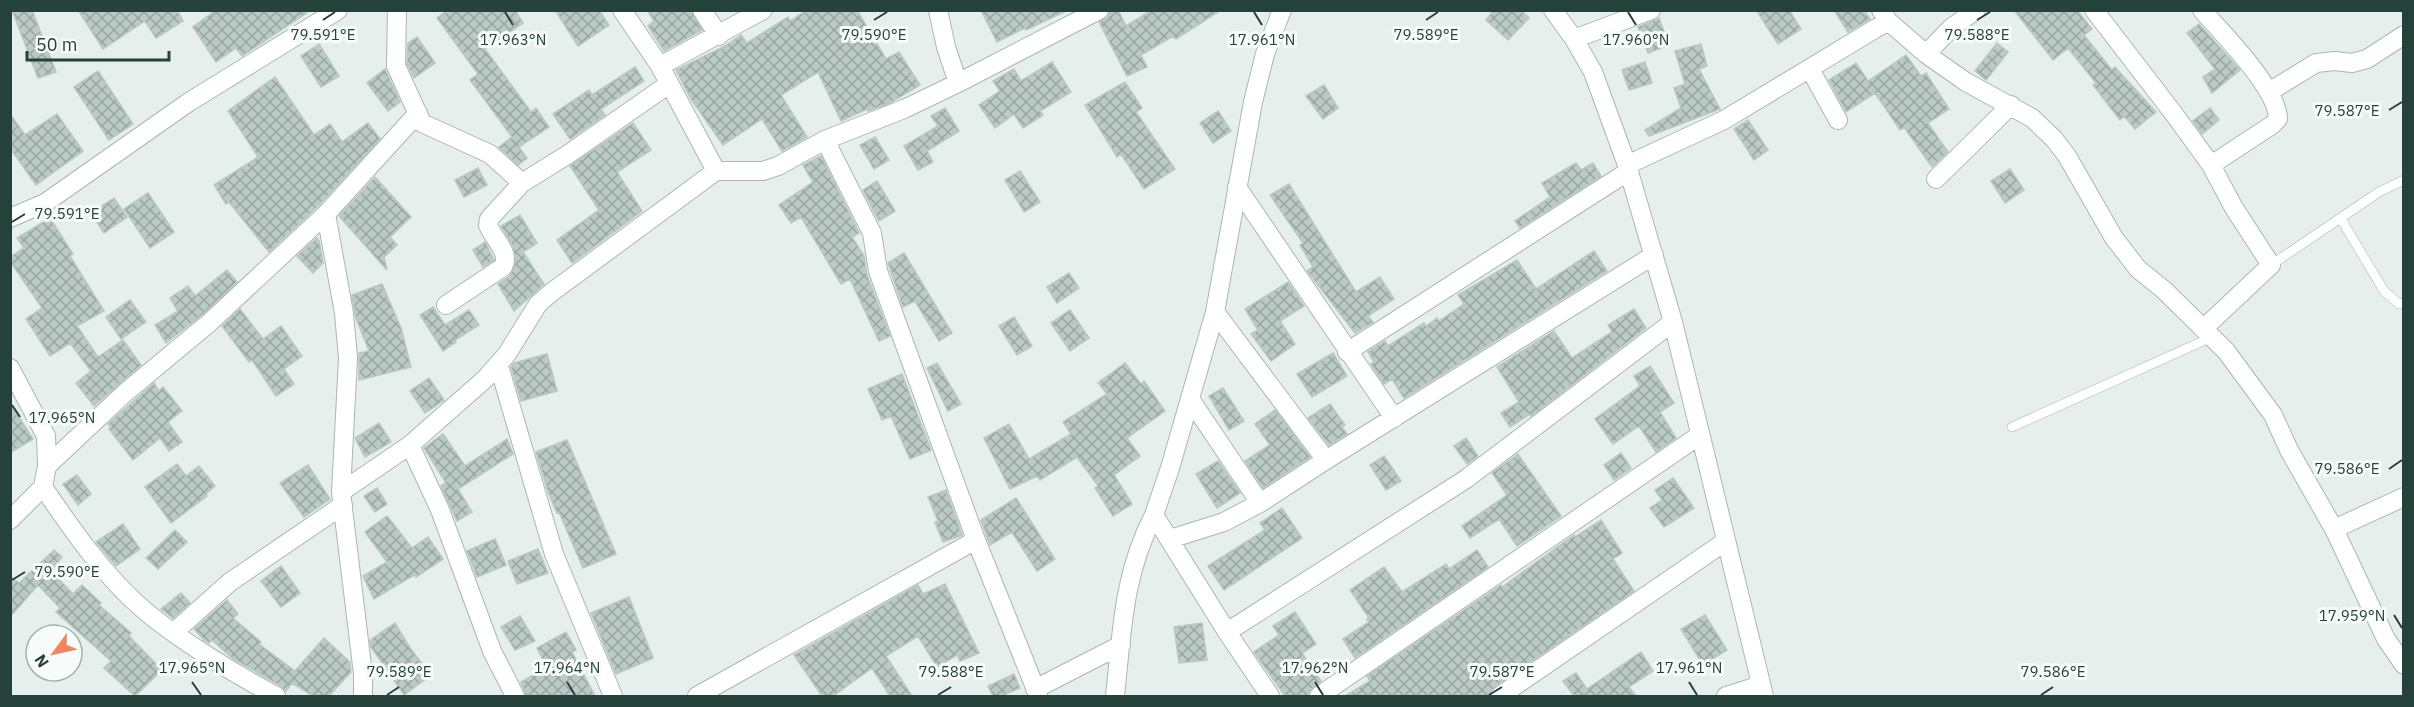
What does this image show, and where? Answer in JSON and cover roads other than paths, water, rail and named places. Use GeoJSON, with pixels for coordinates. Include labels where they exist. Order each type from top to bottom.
{"type":"FeatureCollection","features":[{"type":"Feature","properties":{"kind":"street"},"geometry":{"type":"LineString","coordinates":[[10,218],[45,203],[189,102],[338,10]]}},
{"type":"Feature","properties":{"kind":"street"},"geometry":{"type":"LineString","coordinates":[[397,10],[396,66],[422,123],[490,154],[522,183]]}},
{"type":"Feature","properties":{"kind":"street"},"geometry":{"type":"LineString","coordinates":[[622,10],[660,66],[716,171]]}},
{"type":"Feature","properties":{"kind":"street"},"geometry":{"type":"LineString","coordinates":[[702,10],[719,36]]}},
{"type":"Feature","properties":{"kind":"street"},"geometry":{"type":"LineString","coordinates":[[660,66],[719,36],[763,10]]}},
{"type":"Feature","properties":{"kind":"street"},"geometry":{"type":"LineString","coordinates":[[938,10],[946,47],[958,83]]}},
{"type":"Feature","properties":{"kind":"street"},"geometry":{"type":"LineString","coordinates":[[174,632],[230,582],[410,445],[499,366],[538,304],[716,171],[763,171],[778,166],[825,140],[904,109],[958,83],[1078,15],[1099,10]]}},
{"type":"Feature","properties":{"kind":"street"},"geometry":{"type":"LineString","coordinates":[[1115,696],[1132,566],[1140,541],[1154,515],[1170,468],[1215,312],[1253,102],[1265,54],[1282,10]]}},
{"type":"Feature","properties":{"kind":"street"},"geometry":{"type":"LineString","coordinates":[[1552,10],[1574,39],[1593,72],[1628,168],[1673,322],[1763,691],[1726,696]]}},
{"type":"Feature","properties":{"kind":"street"},"geometry":{"type":"LineString","coordinates":[[1574,39],[1651,10]]}},
{"type":"Feature","properties":{"kind":"street"},"geometry":{"type":"LineString","coordinates":[[1926,54],[1951,28],[1976,10]]}},
{"type":"Feature","properties":{"kind":"street"},"geometry":{"type":"LineString","coordinates":[[2094,10],[2211,165],[2234,208],[2271,265],[2208,333]]}},
{"type":"Feature","properties":{"kind":"street"},"geometry":{"type":"LineString","coordinates":[[2202,10],[2270,92],[2278,109],[2278,119],[2272,125],[2211,165]]}},
{"type":"Feature","properties":{"kind":"street"},"geometry":{"type":"LineString","coordinates":[[1347,352],[1628,168],[1724,120],[1810,69],[1884,16],[1926,54],[1966,82],[2032,117],[2054,139],[2078,175],[2114,238],[2138,269],[2164,290],[2208,333],[2249,379],[2273,415],[2289,450],[2334,529],[2385,639],[2403,665]]}},
{"type":"Feature","properties":{"kind":"street"},"geometry":{"type":"LineString","coordinates":[[2270,92],[2316,63],[2335,61],[2352,63],[2367,59],[2403,35]]}},
{"type":"Feature","properties":{"kind":"street"},"geometry":{"type":"LineString","coordinates":[[1810,69],[1838,120]]}},
{"type":"Feature","properties":{"kind":"street"},"geometry":{"type":"LineString","coordinates":[[446,305],[503,267],[506,261],[505,255],[489,229],[489,219],[522,183],[567,155],[669,84]]}},
{"type":"Feature","properties":{"kind":"street"},"geometry":{"type":"LineString","coordinates":[[1936,179],[2012,105]]}},
{"type":"Feature","properties":{"kind":"street"},"geometry":{"type":"LineString","coordinates":[[47,466],[126,392],[209,323],[326,214],[418,113]]}},
{"type":"Feature","properties":{"kind":"street"},"geometry":{"type":"LineString","coordinates":[[825,140],[872,233],[878,271],[976,540],[1036,694],[1121,645]]}},
{"type":"Feature","properties":{"kind":"street"},"geometry":{"type":"LineString","coordinates":[[1236,187],[1394,418]]}},
{"type":"Feature","properties":{"kind":"street"},"geometry":{"type":"LineString","coordinates":[[326,214],[344,313],[348,358],[342,498],[363,674],[363,696]]}},
{"type":"Feature","properties":{"kind":"street"},"geometry":{"type":"LineString","coordinates":[[1170,539],[1224,522],[1260,503],[1654,255]]}},
{"type":"Feature","properties":{"kind":"street"},"geometry":{"type":"LineString","coordinates":[[1215,312],[1326,460]]}},
{"type":"Feature","properties":{"kind":"street"},"geometry":{"type":"LineString","coordinates":[[1227,632],[1466,479],[1673,322]]}},
{"type":"Feature","properties":{"kind":"street"},"geometry":{"type":"LineString","coordinates":[[499,366],[554,554],[613,696]]}},
{"type":"Feature","properties":{"kind":"street"},"geometry":{"type":"LineString","coordinates":[[10,368],[46,436],[47,466],[43,487],[10,520]]}},
{"type":"Feature","properties":{"kind":"street"},"geometry":{"type":"LineString","coordinates":[[1190,399],[1260,503]]}},
{"type":"Feature","properties":{"kind":"street"},"geometry":{"type":"LineString","coordinates":[[1319,696],[1700,435]]}},
{"type":"Feature","properties":{"kind":"street"},"geometry":{"type":"LineString","coordinates":[[410,445],[440,510],[492,651],[515,696]]}},
{"type":"Feature","properties":{"kind":"street"},"geometry":{"type":"LineString","coordinates":[[43,487],[103,569],[145,611],[174,632],[276,696]]}},
{"type":"Feature","properties":{"kind":"street"},"geometry":{"type":"LineString","coordinates":[[2334,529],[2403,496]]}},
{"type":"Feature","properties":{"kind":"street"},"geometry":{"type":"LineString","coordinates":[[1154,515],[1270,696]]}},
{"type":"Feature","properties":{"kind":"street"},"geometry":{"type":"LineString","coordinates":[[697,696],[976,540]]}},
{"type":"Feature","properties":{"kind":"street"},"geometry":{"type":"LineString","coordinates":[[1500,696],[1726,541]]}},
{"type":"Feature","properties":{"kind":"lane"},"geometry":{"type":"LineString","coordinates":[[2271,265],[2379,192],[2403,180]]}},
{"type":"Feature","properties":{"kind":"lane"},"geometry":{"type":"LineString","coordinates":[[2341,219],[2384,291],[2399,304],[2403,303]]}},
{"type":"Feature","properties":{"kind":"lane"},"geometry":{"type":"LineString","coordinates":[[2012,427],[2208,333]]}}]}
